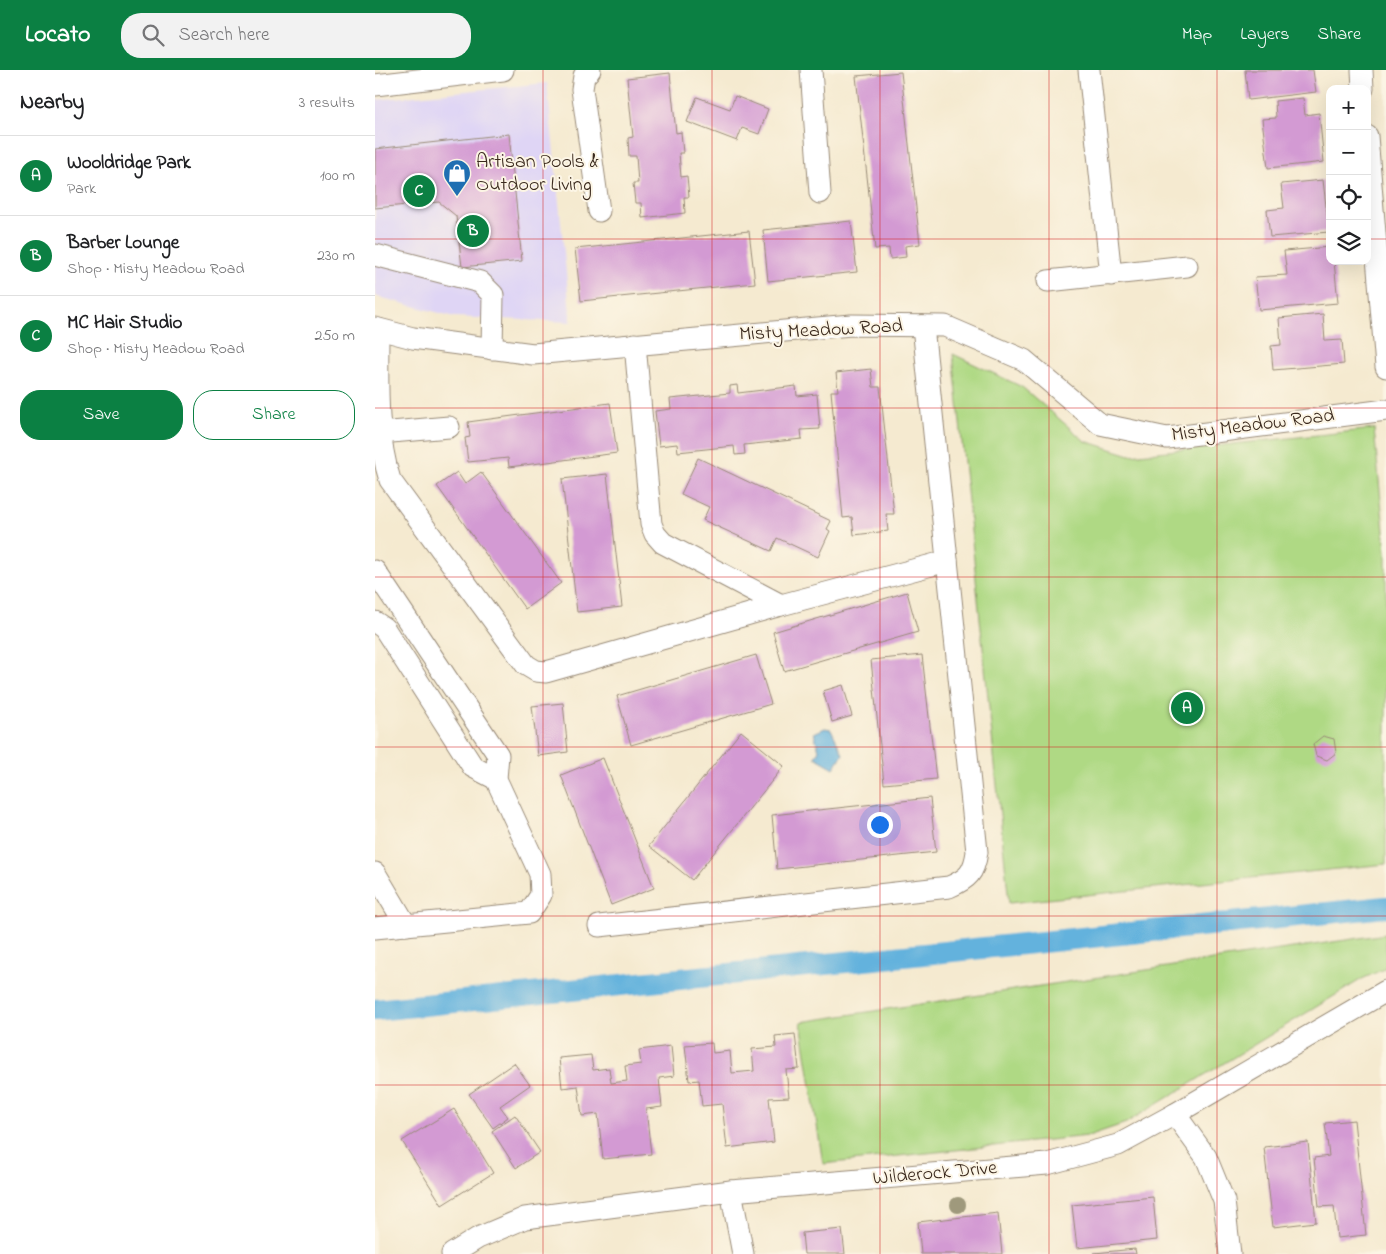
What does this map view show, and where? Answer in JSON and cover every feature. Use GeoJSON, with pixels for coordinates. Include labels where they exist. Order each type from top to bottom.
{"type":"FeatureCollection","features":[{"type":"Feature","properties":{"kind":"street"},"geometry":{"type":"LineString","coordinates":[[375,84],[503,70]]}},
{"type":"Feature","properties":{"kind":"street"},"geometry":{"type":"LineString","coordinates":[[590,70],[584,76],[582,90],[599,211]]}},
{"type":"Feature","properties":{"kind":"street"},"geometry":{"type":"LineString","coordinates":[[811,70],[820,194]]}},
{"type":"Feature","properties":{"kind":"street"},"geometry":{"type":"LineString","coordinates":[[1089,70],[1111,275]]}},
{"type":"Feature","properties":{"kind":"street"},"geometry":{"type":"LineString","coordinates":[[1362,70],[1363,85]]}},
{"type":"Feature","properties":{"kind":"street"},"geometry":{"type":"LineString","coordinates":[[1370,175],[1386,367]]}},
{"type":"Feature","properties":{"kind":"street"},"geometry":{"type":"LineString","coordinates":[[375,255],[480,282],[493,295],[492,349]]}},
{"type":"Feature","properties":{"kind":"street"},"geometry":{"type":"LineString","coordinates":[[1047,282],[1187,266]]}},
{"type":"Feature","properties":{"kind":"street","name":"Misty Meadow Road"},"geometry":{"type":"LineString","coordinates":[[376,328],[413,338],[533,354],[851,325],[945,326],[1024,360],[1100,424],[1167,438],[1386,410]]}},
{"type":"Feature","properties":{"kind":"street"},"geometry":{"type":"LineString","coordinates":[[599,926],[949,887],[966,880],[975,868],[977,852],[923,326]]}},
{"type":"Feature","properties":{"kind":"street"},"geometry":{"type":"LineString","coordinates":[[376,328],[380,433],[383,460],[390,480],[520,660],[535,670],[545,672],[561,668],[947,560]]}},
{"type":"Feature","properties":{"kind":"street"},"geometry":{"type":"LineString","coordinates":[[635,344],[651,524],[655,534],[663,543],[781,605]]}},
{"type":"Feature","properties":{"kind":"street"},"geometry":{"type":"LineString","coordinates":[[380,433],[449,427]]}},
{"type":"Feature","properties":{"kind":"street"},"geometry":{"type":"LineString","coordinates":[[375,928],[529,913],[541,895],[540,874],[496,779],[498,755],[376,575]]}},
{"type":"Feature","properties":{"kind":"street"},"geometry":{"type":"LineString","coordinates":[[375,622],[385,628],[473,767],[496,779]]}},
{"type":"Feature","properties":{"kind":"street"},"geometry":{"type":"LineString","coordinates":[[375,873],[407,925]]}},
{"type":"Feature","properties":{"kind":"street","name":"Wilderock Drive"},"geometry":{"type":"LineString","coordinates":[[452,1254],[478,1238],[525,1218],[731,1191],[1047,1164],[1117,1145],[1175,1114],[1386,991]]}},
{"type":"Feature","properties":{"kind":"street"},"geometry":{"type":"LineString","coordinates":[[1175,1114],[1206,1157],[1224,1201],[1230,1254]]}},
{"type":"Feature","properties":{"kind":"street"},"geometry":{"type":"LineString","coordinates":[[731,1191],[743,1254]]}},
{"type":"Feature","properties":{"kind":"shaded area"},"geometry":{"type":"Polygon","coordinates":[[[547,83],[571,322],[455,317],[375,296],[375,100],[547,83]]]}},
{"type":"Feature","properties":{"kind":"green space"},"geometry":{"type":"Polygon","coordinates":[[[953,354],[1022,387],[1085,441],[1130,455],[1374,429],[1386,552],[1386,864],[1009,903],[953,354]]]}},
{"type":"Feature","properties":{"kind":"green space"},"geometry":{"type":"Polygon","coordinates":[[[1386,934],[1386,968],[1362,979],[1126,1123],[1088,1136],[823,1164],[801,1022],[1386,934]]]}},
{"type":"Feature","properties":{"kind":"water"},"geometry":{"type":"Polygon","coordinates":[[[825,728],[831,729],[843,754],[834,768],[815,757],[819,750],[814,733],[825,728]]]}},
{"type":"Feature","properties":{"kind":"building"},"geometry":{"type":"Polygon","coordinates":[[[1245,70],[1313,70],[1316,92],[1248,100],[1245,70]]]}},
{"type":"Feature","properties":{"kind":"building"},"geometry":{"type":"Polygon","coordinates":[[[901,72],[920,244],[905,246],[906,257],[890,259],[889,248],[875,249],[856,76],[901,72]]]}},
{"type":"Feature","properties":{"kind":"building"},"geometry":{"type":"Polygon","coordinates":[[[670,73],[676,133],[681,132],[683,153],[679,153],[681,177],[687,176],[689,197],[684,197],[685,213],[642,218],[641,203],[635,203],[633,183],[638,183],[636,156],[629,156],[628,138],[633,137],[627,78],[670,73]]]}},
{"type":"Feature","properties":{"kind":"building"},"geometry":{"type":"Polygon","coordinates":[[[735,96],[768,109],[759,134],[742,128],[737,141],[687,122],[697,97],[730,109],[735,96]]]}},
{"type":"Feature","properties":{"kind":"building"},"geometry":{"type":"Polygon","coordinates":[[[1303,98],[1305,115],[1319,113],[1324,162],[1268,168],[1262,119],[1276,118],[1275,101],[1303,98]]]}},
{"type":"Feature","properties":{"kind":"building"},"geometry":{"type":"Polygon","coordinates":[[[509,134],[522,261],[462,267],[456,216],[439,202],[375,208],[375,149],[509,134]]]}},
{"type":"Feature","properties":{"kind":"building"},"geometry":{"type":"Polygon","coordinates":[[[1323,180],[1326,206],[1326,232],[1270,237],[1267,210],[1284,208],[1281,184],[1323,180]]]}},
{"type":"Feature","properties":{"kind":"building"},"geometry":{"type":"Polygon","coordinates":[[[851,221],[857,272],[768,281],[763,230],[851,221]]]}},
{"type":"Feature","properties":{"kind":"building"},"geometry":{"type":"Polygon","coordinates":[[[749,231],[755,283],[581,301],[575,249],[749,231]]]}},
{"type":"Feature","properties":{"kind":"building"},"geometry":{"type":"Polygon","coordinates":[[[1326,247],[1326,265],[1334,265],[1338,303],[1259,310],[1255,277],[1287,275],[1284,251],[1326,247]]]}},
{"type":"Feature","properties":{"kind":"building"},"geometry":{"type":"Polygon","coordinates":[[[1323,314],[1325,341],[1342,340],[1344,364],[1273,370],[1271,346],[1281,345],[1279,318],[1323,314]]]}},
{"type":"Feature","properties":{"kind":"building"},"geometry":{"type":"Polygon","coordinates":[[[871,369],[873,387],[880,387],[894,514],[886,514],[888,531],[854,535],[852,517],[843,518],[831,391],[838,391],[836,373],[871,369]]]}},
{"type":"Feature","properties":{"kind":"building"},"geometry":{"type":"Polygon","coordinates":[[[737,385],[738,393],[796,386],[797,396],[817,394],[820,429],[801,430],[802,439],[744,445],[745,454],[735,455],[734,446],[678,452],[677,444],[659,446],[655,411],[671,409],[670,399],[730,393],[730,386],[737,385]]]}},
{"type":"Feature","properties":{"kind":"building"},"geometry":{"type":"Polygon","coordinates":[[[610,403],[617,453],[509,467],[508,458],[468,462],[465,438],[470,437],[468,422],[610,403]]]}},
{"type":"Feature","properties":{"kind":"building"},"geometry":{"type":"Polygon","coordinates":[[[698,458],[831,521],[827,529],[830,531],[818,557],[777,538],[771,551],[703,520],[709,507],[681,494],[698,458]]]}},
{"type":"Feature","properties":{"kind":"building"},"geometry":{"type":"Polygon","coordinates":[[[457,472],[465,484],[481,472],[561,583],[525,609],[437,486],[457,472]]]}},
{"type":"Feature","properties":{"kind":"building"},"geometry":{"type":"Polygon","coordinates":[[[607,474],[622,607],[577,612],[562,479],[607,474]]]}},
{"type":"Feature","properties":{"kind":"building"},"geometry":{"type":"Polygon","coordinates":[[[907,592],[918,632],[784,671],[773,632],[907,592]]]}},
{"type":"Feature","properties":{"kind":"building"},"geometry":{"type":"Polygon","coordinates":[[[756,655],[771,704],[631,745],[617,696],[756,655]]]}},
{"type":"Feature","properties":{"kind":"building"},"geometry":{"type":"Polygon","coordinates":[[[922,655],[936,779],[884,784],[871,660],[922,655]]]}},
{"type":"Feature","properties":{"kind":"building"},"geometry":{"type":"Polygon","coordinates":[[[843,685],[852,716],[832,722],[823,691],[843,685]]]}},
{"type":"Feature","properties":{"kind":"building"},"geometry":{"type":"Polygon","coordinates":[[[563,703],[568,752],[538,756],[532,706],[563,703]]]}},
{"type":"Feature","properties":{"kind":"building"},"geometry":{"type":"Polygon","coordinates":[[[741,731],[784,766],[692,880],[649,846],[741,731]]]}},
{"type":"Feature","properties":{"kind":"building"},"geometry":{"type":"Polygon","coordinates":[[[1323,736],[1334,739],[1336,753],[1327,760],[1316,756],[1313,744],[1323,736]]]}},
{"type":"Feature","properties":{"kind":"building"},"geometry":{"type":"Polygon","coordinates":[[[603,758],[654,888],[611,905],[561,775],[603,758]]]}},
{"type":"Feature","properties":{"kind":"building"},"geometry":{"type":"Polygon","coordinates":[[[930,798],[936,852],[777,869],[772,815],[930,798]]]}},
{"type":"Feature","properties":{"kind":"building"},"geometry":{"type":"Polygon","coordinates":[[[795,1034],[799,1069],[786,1070],[789,1097],[769,1098],[774,1142],[727,1148],[722,1104],[702,1106],[699,1080],[689,1081],[685,1045],[712,1043],[713,1053],[730,1051],[732,1073],[754,1071],[752,1049],[776,1047],[775,1036],[795,1034]]]}},
{"type":"Feature","properties":{"kind":"building"},"geometry":{"type":"Polygon","coordinates":[[[671,1046],[674,1076],[659,1078],[662,1107],[646,1109],[651,1154],[603,1159],[598,1114],[582,1116],[578,1086],[562,1088],[559,1058],[591,1055],[593,1070],[609,1068],[611,1083],[627,1081],[625,1066],[641,1064],[639,1050],[671,1046]]]}},
{"type":"Feature","properties":{"kind":"building"},"geometry":{"type":"Polygon","coordinates":[[[514,1063],[530,1085],[500,1106],[508,1117],[493,1128],[469,1094],[514,1063]]]}},
{"type":"Feature","properties":{"kind":"building"},"geometry":{"type":"Polygon","coordinates":[[[454,1109],[493,1173],[442,1205],[402,1141],[454,1109]]]}},
{"type":"Feature","properties":{"kind":"building"},"geometry":{"type":"Polygon","coordinates":[[[515,1115],[540,1152],[516,1168],[492,1131],[515,1115]]]}},
{"type":"Feature","properties":{"kind":"building"},"geometry":{"type":"Polygon","coordinates":[[[1354,1120],[1366,1235],[1337,1238],[1334,1206],[1319,1207],[1314,1158],[1329,1156],[1325,1123],[1354,1120]]]}},
{"type":"Feature","properties":{"kind":"building"},"geometry":{"type":"Polygon","coordinates":[[[1308,1142],[1316,1222],[1273,1227],[1264,1147],[1308,1142]]]}},
{"type":"Feature","properties":{"kind":"building"},"geometry":{"type":"Polygon","coordinates":[[[1153,1197],[1157,1240],[1077,1248],[1072,1205],[1153,1197]]]}},
{"type":"Feature","properties":{"kind":"building"},"geometry":{"type":"Polygon","coordinates":[[[998,1213],[1002,1254],[921,1254],[918,1222],[998,1213]]]}},
{"type":"Feature","properties":{"kind":"building"},"geometry":{"type":"Polygon","coordinates":[[[842,1229],[845,1254],[804,1254],[802,1233],[842,1229]]]}},
{"type":"Feature","properties":{"kind":"building"},"geometry":{"type":"Polygon","coordinates":[[[1135,1249],[1136,1254],[1094,1254],[1094,1253],[1135,1249]]]}},
{"type":"Feature","properties":{"kind":"waterway"},"geometry":{"type":"LineString","coordinates":[[375,1010],[1386,907]]}},
{"type":"Feature","properties":{"kind":"place","name":"MC Hair Studio"},"geometry":{"type":"Point","coordinates":[419,191]}},
{"type":"Feature","properties":{"kind":"place","name":"Artisan Pools & Outdoor Living"},"geometry":{"type":"Point","coordinates":[457,197]}},
{"type":"Feature","properties":{"kind":"place","name":"Barber Lounge"},"geometry":{"type":"Point","coordinates":[473,231]}},
{"type":"Feature","properties":{"kind":"place","name":"Wooldridge Park"},"geometry":{"type":"Point","coordinates":[1187,708]}}]}
